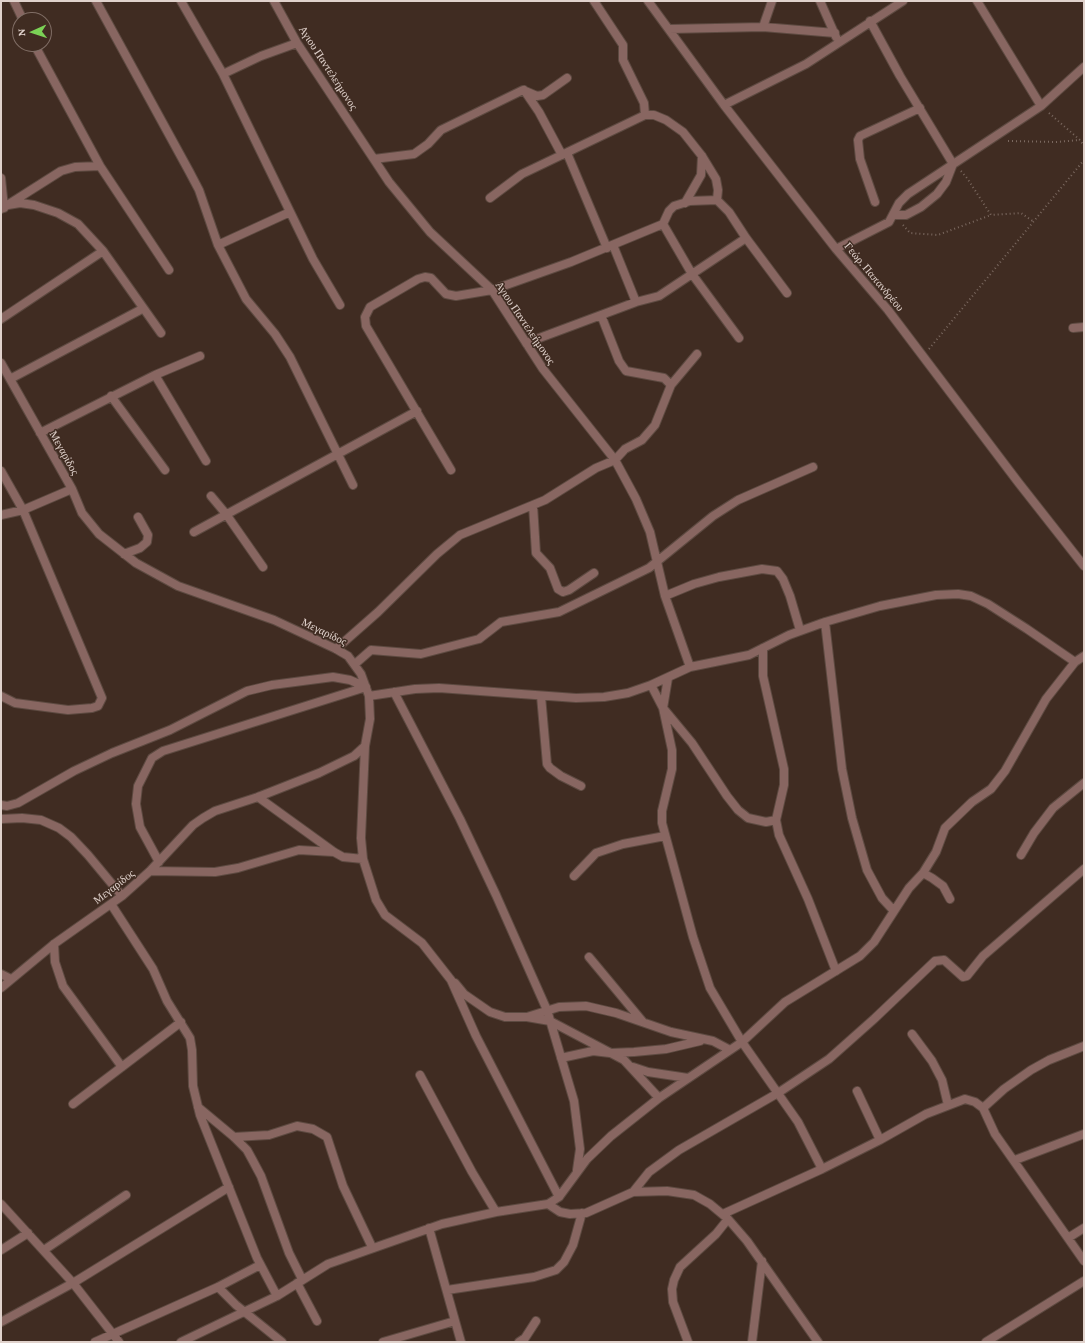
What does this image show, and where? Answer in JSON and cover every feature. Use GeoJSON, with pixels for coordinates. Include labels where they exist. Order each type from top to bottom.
{"type":"FeatureCollection","features":[{"type":"Feature","properties":{"kind":"street"},"geometry":{"type":"LineString","coordinates":[[14,1],[19,12]]}},
{"type":"Feature","properties":{"kind":"street"},"geometry":{"type":"LineString","coordinates":[[96,1],[199,190],[218,245],[246,299],[290,357],[353,485]]}},
{"type":"Feature","properties":{"kind":"street"},"geometry":{"type":"LineString","coordinates":[[181,1],[223,74],[313,259],[340,305]]}},
{"type":"Feature","properties":{"kind":"street","name":"Αγιου Παντελεήμονος"},"geometry":{"type":"LineString","coordinates":[[274,1],[297,43],[389,182],[430,232],[492,290],[543,369],[615,460],[636,499],[650,532],[665,596],[690,667]]}},
{"type":"Feature","properties":{"kind":"street"},"geometry":{"type":"LineString","coordinates":[[594,1],[623,45],[623,60],[644,103],[645,115]]}},
{"type":"Feature","properties":{"kind":"street","name":"Γεώρ. Παπανδρέου"},"geometry":{"type":"LineString","coordinates":[[648,1],[724,105],[836,248],[888,310],[1018,482],[1084,566]]}},
{"type":"Feature","properties":{"kind":"street"},"geometry":{"type":"LineString","coordinates":[[763,27],[772,1]]}},
{"type":"Feature","properties":{"kind":"street"},"geometry":{"type":"LineString","coordinates":[[820,1],[839,43]]}},
{"type":"Feature","properties":{"kind":"street"},"geometry":{"type":"LineString","coordinates":[[724,105],[806,64],[839,43],[870,20],[903,1]]}},
{"type":"Feature","properties":{"kind":"street"},"geometry":{"type":"LineString","coordinates":[[977,1],[1041,106]]}},
{"type":"Feature","properties":{"kind":"street"},"geometry":{"type":"LineString","coordinates":[[870,20],[900,76],[953,164]]}},
{"type":"Feature","properties":{"kind":"street"},"geometry":{"type":"LineString","coordinates":[[669,29],[763,27],[834,33]]}},
{"type":"Feature","properties":{"kind":"street"},"geometry":{"type":"LineString","coordinates":[[223,74],[261,56],[297,43]]}},
{"type":"Feature","properties":{"kind":"street"},"geometry":{"type":"LineString","coordinates":[[38,52],[100,166],[168,270]]}},
{"type":"Feature","properties":{"kind":"street"},"geometry":{"type":"LineString","coordinates":[[836,248],[889,222],[899,203],[908,194],[1041,106],[1084,67]]}},
{"type":"Feature","properties":{"kind":"street"},"geometry":{"type":"LineString","coordinates":[[374,160],[414,154],[428,144],[441,130],[523,90],[537,96],[543,95],[567,78]]}},
{"type":"Feature","properties":{"kind":"street"},"geometry":{"type":"LineString","coordinates":[[523,90],[539,112],[564,154],[636,302]]}},
{"type":"Feature","properties":{"kind":"street"},"geometry":{"type":"LineString","coordinates":[[875,202],[860,159],[858,140],[860,136],[920,108]]}},
{"type":"Feature","properties":{"kind":"street"},"geometry":{"type":"LineString","coordinates":[[490,198],[522,174],[645,115],[654,115],[666,120],[683,132],[702,156],[716,179],[718,190],[717,200]]}},
{"type":"Feature","properties":{"kind":"street"},"geometry":{"type":"LineString","coordinates":[[684,203],[701,175],[702,156]]}},
{"type":"Feature","properties":{"kind":"street"},"geometry":{"type":"LineString","coordinates":[[894,215],[906,215],[921,207],[937,194],[946,182],[953,164]]}},
{"type":"Feature","properties":{"kind":"street"},"geometry":{"type":"LineString","coordinates":[[4,208],[61,171],[75,167],[100,166]]}},
{"type":"Feature","properties":{"kind":"street"},"geometry":{"type":"LineString","coordinates":[[1,178],[4,208]]}},
{"type":"Feature","properties":{"kind":"street"},"geometry":{"type":"LineString","coordinates":[[451,470],[366,326],[365,317],[370,307],[418,279],[425,277],[430,278],[446,294],[456,296],[492,290],[610,246],[663,224],[669,211],[674,206],[705,200],[717,200],[729,212],[746,238],[787,293]]}},
{"type":"Feature","properties":{"kind":"street"},"geometry":{"type":"LineString","coordinates":[[4,208],[20,203],[34,205],[58,213],[78,224],[103,251],[142,309],[161,333]]}},
{"type":"Feature","properties":{"kind":"street"},"geometry":{"type":"LineString","coordinates":[[218,245],[290,212]]}},
{"type":"Feature","properties":{"kind":"street"},"geometry":{"type":"LineString","coordinates":[[663,224],[692,274],[739,338]]}},
{"type":"Feature","properties":{"kind":"street"},"geometry":{"type":"LineString","coordinates":[[526,343],[636,302],[659,296],[746,238]]}},
{"type":"Feature","properties":{"kind":"street"},"geometry":{"type":"LineString","coordinates":[[1,318],[103,251]]}},
{"type":"Feature","properties":{"kind":"street"},"geometry":{"type":"LineString","coordinates":[[10,379],[142,309]]}},
{"type":"Feature","properties":{"kind":"street"},"geometry":{"type":"LineString","coordinates":[[601,315],[619,361],[626,371],[664,378],[671,385]]}},
{"type":"Feature","properties":{"kind":"street"},"geometry":{"type":"LineString","coordinates":[[1073,328],[1084,327]]}},
{"type":"Feature","properties":{"kind":"street"},"geometry":{"type":"LineString","coordinates":[[336,649],[460,535],[533,505],[596,468],[615,460],[625,449],[642,440],[655,425],[671,385],[697,354]]}},
{"type":"Feature","properties":{"kind":"street"},"geometry":{"type":"LineString","coordinates":[[40,433],[111,396],[200,356]]}},
{"type":"Feature","properties":{"kind":"street","name":"Μεγαρίδος"},"geometry":{"type":"LineString","coordinates":[[1,363],[72,489],[88,521],[124,554],[152,572],[178,586],[274,620],[348,656],[361,674],[366,687],[369,696],[370,720],[364,746],[354,756],[343,763],[258,797],[215,811],[203,818],[193,825],[150,872],[122,896],[54,944],[1,988]]}},
{"type":"Feature","properties":{"kind":"street"},"geometry":{"type":"LineString","coordinates":[[155,375],[206,461]]}},
{"type":"Feature","properties":{"kind":"street"},"geometry":{"type":"LineString","coordinates":[[111,396],[165,470]]}},
{"type":"Feature","properties":{"kind":"street"},"geometry":{"type":"LineString","coordinates":[[194,532],[417,411]]}},
{"type":"Feature","properties":{"kind":"street"},"geometry":{"type":"LineString","coordinates":[[355,664],[371,650],[422,654],[479,639],[501,622],[559,612],[639,574],[713,516],[738,500],[813,467]]}},
{"type":"Feature","properties":{"kind":"street"},"geometry":{"type":"LineString","coordinates":[[1,471],[23,510],[102,698],[98,706],[68,710],[15,702],[1,696]]}},
{"type":"Feature","properties":{"kind":"street"},"geometry":{"type":"LineString","coordinates":[[1,515],[23,510],[72,489]]}},
{"type":"Feature","properties":{"kind":"street"},"geometry":{"type":"LineString","coordinates":[[211,496],[226,514],[263,568]]}},
{"type":"Feature","properties":{"kind":"street"},"geometry":{"type":"LineString","coordinates":[[533,505],[536,552],[550,568],[558,589],[563,592],[569,590],[594,573]]}},
{"type":"Feature","properties":{"kind":"street"},"geometry":{"type":"LineString","coordinates":[[124,554],[140,548],[147,542],[148,535],[138,517]]}},
{"type":"Feature","properties":{"kind":"street"},"geometry":{"type":"LineString","coordinates":[[665,596],[694,584],[719,577],[762,569],[777,570],[783,578],[790,596],[800,630]]}},
{"type":"Feature","properties":{"kind":"street"},"geometry":{"type":"LineString","coordinates":[[369,696],[439,688],[515,692],[541,696],[576,698],[604,697],[628,693],[668,678],[690,667],[749,655],[800,630],[825,622],[909,599],[936,595],[958,594],[971,596],[988,604],[1028,628],[1075,662]]}},
{"type":"Feature","properties":{"kind":"street"},"geometry":{"type":"LineString","coordinates":[[825,622],[842,769],[852,818],[868,870],[882,898],[894,911]]}},
{"type":"Feature","properties":{"kind":"street"},"geometry":{"type":"LineString","coordinates":[[764,648],[763,676],[784,769],[784,785],[776,820],[779,835],[808,899],[836,971]]}},
{"type":"Feature","properties":{"kind":"street"},"geometry":{"type":"LineString","coordinates":[[181,1342],[277,1296],[328,1264],[430,1228],[461,1219],[548,1204],[559,1197],[587,1159],[610,1136],[658,1098],[742,1042],[785,1002],[860,956],[874,942],[909,888],[923,873],[936,852],[945,828],[972,802],[991,789],[1005,771],[1046,699],[1075,662],[1084,656]]}},
{"type":"Feature","properties":{"kind":"street"},"geometry":{"type":"LineString","coordinates":[[1,805],[7,806],[18,803],[74,771],[112,753],[170,730],[247,691],[272,685],[333,677],[350,680],[366,687]]}},
{"type":"Feature","properties":{"kind":"street"},"geometry":{"type":"LineString","coordinates":[[668,678],[663,708],[672,750],[672,770],[662,810],[662,823],[693,937],[710,988],[742,1042],[798,1122],[822,1169]]}},
{"type":"Feature","properties":{"kind":"street"},"geometry":{"type":"LineString","coordinates":[[651,685],[663,708],[692,743],[738,810],[748,818],[755,821],[766,822],[776,820]]}},
{"type":"Feature","properties":{"kind":"street"},"geometry":{"type":"LineString","coordinates":[[159,862],[140,827],[136,804],[138,786],[152,758],[163,751],[366,687]]}},
{"type":"Feature","properties":{"kind":"street"},"geometry":{"type":"LineString","coordinates":[[394,692],[463,826],[502,908],[547,1010],[574,1101],[580,1149],[576,1174]]}},
{"type":"Feature","properties":{"kind":"street"},"geometry":{"type":"LineString","coordinates":[[541,696],[547,764],[561,776],[581,786]]}},
{"type":"Feature","properties":{"kind":"street"},"geometry":{"type":"LineString","coordinates":[[364,746],[361,815],[363,859],[376,900],[385,915],[422,943],[464,994],[490,1012],[506,1017],[527,1017],[550,1020],[577,1037],[610,1053],[631,1066],[648,1072],[688,1078]]}},
{"type":"Feature","properties":{"kind":"street"},"geometry":{"type":"LineString","coordinates":[[1021,855],[1034,832],[1053,808],[1084,783]]}},
{"type":"Feature","properties":{"kind":"street"},"geometry":{"type":"LineString","coordinates":[[258,797],[334,852],[343,857],[363,859]]}},
{"type":"Feature","properties":{"kind":"street"},"geometry":{"type":"LineString","coordinates":[[1,819],[22,818],[41,820],[59,828],[80,846],[122,896]]}},
{"type":"Feature","properties":{"kind":"street"},"geometry":{"type":"LineString","coordinates":[[574,876],[596,853],[623,844],[665,836]]}},
{"type":"Feature","properties":{"kind":"street"},"geometry":{"type":"LineString","coordinates":[[150,872],[215,872],[244,866],[299,850],[334,852]]}},
{"type":"Feature","properties":{"kind":"street"},"geometry":{"type":"LineString","coordinates":[[633,1192],[649,1172],[679,1150],[778,1093],[829,1059],[935,961],[944,960],[962,977],[967,976],[983,956],[1084,869]]}},
{"type":"Feature","properties":{"kind":"street"},"geometry":{"type":"LineString","coordinates":[[923,873],[943,886],[950,899]]}},
{"type":"Feature","properties":{"kind":"street"},"geometry":{"type":"LineString","coordinates":[[112,904],[153,969],[167,1002],[190,1038],[192,1050],[193,1086],[198,1106],[228,1187],[260,1265],[277,1296]]}},
{"type":"Feature","properties":{"kind":"street"},"geometry":{"type":"LineString","coordinates":[[54,944],[55,962],[63,986],[122,1067]]}},
{"type":"Feature","properties":{"kind":"street"},"geometry":{"type":"LineString","coordinates":[[589,957],[644,1023]]}},
{"type":"Feature","properties":{"kind":"street"},"geometry":{"type":"LineString","coordinates":[[1,974],[11,979]]}},
{"type":"Feature","properties":{"kind":"street"},"geometry":{"type":"LineString","coordinates":[[451,980],[476,1036],[559,1197]]}},
{"type":"Feature","properties":{"kind":"street"},"geometry":{"type":"LineString","coordinates":[[527,1017],[547,1010],[572,1005],[586,1006],[616,1013],[671,1032],[713,1041],[730,1050]]}},
{"type":"Feature","properties":{"kind":"street"},"geometry":{"type":"LineString","coordinates":[[73,1104],[181,1022]]}},
{"type":"Feature","properties":{"kind":"street"},"geometry":{"type":"LineString","coordinates":[[912,1034],[942,1080],[948,1105]]}},
{"type":"Feature","properties":{"kind":"street"},"geometry":{"type":"LineString","coordinates":[[561,1058],[593,1051],[610,1053],[666,1049],[704,1040]]}},
{"type":"Feature","properties":{"kind":"street"},"geometry":{"type":"LineString","coordinates":[[983,1108],[1004,1089],[1031,1070],[1049,1060],[1084,1046]]}},
{"type":"Feature","properties":{"kind":"street"},"geometry":{"type":"LineString","coordinates":[[631,1066],[658,1098]]}},
{"type":"Feature","properties":{"kind":"street"},"geometry":{"type":"LineString","coordinates":[[420,1075],[472,1172],[496,1212]]}},
{"type":"Feature","properties":{"kind":"street"},"geometry":{"type":"LineString","coordinates":[[857,1091],[880,1140]]}},
{"type":"Feature","properties":{"kind":"street"},"geometry":{"type":"LineString","coordinates":[[688,1342],[673,1302],[672,1289],[674,1280],[680,1267],[716,1234],[725,1217],[880,1140],[926,1114],[965,1099],[975,1102],[983,1108],[996,1134],[1084,1261]]}},
{"type":"Feature","properties":{"kind":"street"},"geometry":{"type":"LineString","coordinates":[[198,1106],[234,1136],[247,1150],[261,1176],[299,1281],[317,1321]]}},
{"type":"Feature","properties":{"kind":"street"},"geometry":{"type":"LineString","coordinates":[[234,1136],[269,1135],[297,1126],[313,1129],[327,1137],[343,1186],[372,1248]]}},
{"type":"Feature","properties":{"kind":"street"},"geometry":{"type":"LineString","coordinates":[[1015,1160],[1084,1134]]}},
{"type":"Feature","properties":{"kind":"street"},"geometry":{"type":"LineString","coordinates":[[1,1322],[73,1283],[228,1187]]}},
{"type":"Feature","properties":{"kind":"street"},"geometry":{"type":"LineString","coordinates":[[548,1204],[560,1212],[582,1213],[599,1208],[633,1192],[667,1191],[694,1195],[710,1204],[725,1217],[762,1261],[818,1342]]}},
{"type":"Feature","properties":{"kind":"street"},"geometry":{"type":"LineString","coordinates":[[44,1250],[126,1195]]}},
{"type":"Feature","properties":{"kind":"street"},"geometry":{"type":"LineString","coordinates":[[1,1204],[73,1283],[119,1342]]}},
{"type":"Feature","properties":{"kind":"street"},"geometry":{"type":"LineString","coordinates":[[447,1290],[527,1278],[556,1270],[564,1262],[573,1245],[582,1213]]}},
{"type":"Feature","properties":{"kind":"street"},"geometry":{"type":"LineString","coordinates":[[430,1228],[462,1342]]}},
{"type":"Feature","properties":{"kind":"street"},"geometry":{"type":"LineString","coordinates":[[1068,1238],[1084,1228]]}},
{"type":"Feature","properties":{"kind":"street"},"geometry":{"type":"LineString","coordinates":[[1,1250],[28,1233]]}},
{"type":"Feature","properties":{"kind":"street"},"geometry":{"type":"LineString","coordinates":[[752,1342],[762,1261]]}},
{"type":"Feature","properties":{"kind":"street"},"geometry":{"type":"LineString","coordinates":[[95,1342],[218,1287],[260,1265]]}},
{"type":"Feature","properties":{"kind":"street"},"geometry":{"type":"LineString","coordinates":[[986,1342],[1084,1281]]}},
{"type":"Feature","properties":{"kind":"street"},"geometry":{"type":"LineString","coordinates":[[218,1287],[236,1305],[282,1342]]}},
{"type":"Feature","properties":{"kind":"street"},"geometry":{"type":"LineString","coordinates":[[384,1342],[455,1321]]}},
{"type":"Feature","properties":{"kind":"street"},"geometry":{"type":"LineString","coordinates":[[519,1342],[525,1338],[536,1321]]}},
{"type":"Feature","properties":{"kind":"path"},"geometry":{"type":"LineString","coordinates":[[1041,106],[1080,140],[1084,146]]}},
{"type":"Feature","properties":{"kind":"path"},"geometry":{"type":"LineString","coordinates":[[998,134],[1001,140],[1031,142],[1080,140]]}},
{"type":"Feature","properties":{"kind":"path"},"geometry":{"type":"LineString","coordinates":[[923,356],[1084,160]]}},
{"type":"Feature","properties":{"kind":"path"},"geometry":{"type":"LineString","coordinates":[[953,164],[967,178],[992,215]]}},
{"type":"Feature","properties":{"kind":"path"},"geometry":{"type":"LineString","coordinates":[[894,215],[910,233],[938,235],[992,215],[1021,213],[1034,222]]}}]}
